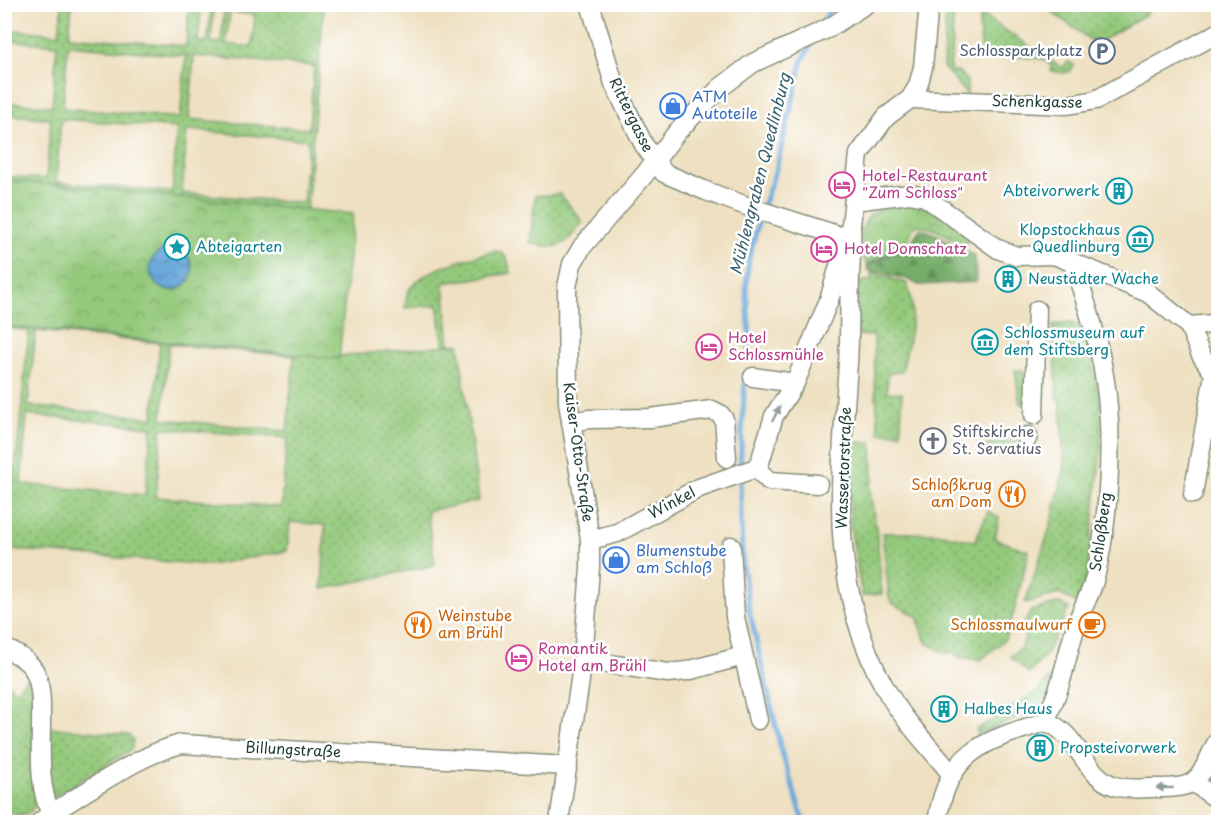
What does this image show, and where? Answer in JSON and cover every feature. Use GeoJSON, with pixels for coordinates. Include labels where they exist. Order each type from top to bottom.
{"type":"FeatureCollection","features":[{"type":"Feature","properties":{"kind":"street","name":"Rittergasse"},"geometry":{"type":"LineString","coordinates":[[590,4],[614,84],[644,145],[664,173],[759,211],[849,232]]}},
{"type":"Feature","properties":{"kind":"street","name":"Kaiser-Otto-Straße"},"geometry":{"type":"LineString","coordinates":[[559,822],[583,660],[590,568],[590,540],[570,422],[567,288],[570,269],[582,247],[684,124],[726,83],[753,63],[829,28],[866,4]]}},
{"type":"Feature","properties":{"kind":"street"},"geometry":{"type":"LineString","coordinates":[[745,472],[760,462],[774,416],[795,383],[823,318],[849,232],[859,154],[886,117],[910,99],[917,90],[921,75],[929,4]]}},
{"type":"Feature","properties":{"kind":"street","name":"Schenkgasse"},"geometry":{"type":"LineString","coordinates":[[910,99],[1068,105],[1087,103],[1218,33]]}},
{"type":"Feature","properties":{"kind":"street"},"geometry":{"type":"LineString","coordinates":[[854,201],[901,195],[926,197],[1008,255],[1028,257],[1053,255],[1148,293],[1189,326],[1201,355],[1216,375],[1193,494]]}},
{"type":"Feature","properties":{"kind":"street","name":"Wassertorstraße"},"geometry":{"type":"LineString","coordinates":[[849,232],[853,246],[850,276],[850,332],[840,487],[840,529],[844,568],[861,631],[881,681],[907,721],[952,775]]}},
{"type":"Feature","properties":{"kind":"street","name":"Schloßberg"},"geometry":{"type":"LineString","coordinates":[[1045,723],[1060,686],[1077,623],[1094,583],[1098,567],[1109,451],[1110,425],[1105,380],[1091,316],[1073,263]]}},
{"type":"Feature","properties":{"kind":"street"},"geometry":{"type":"LineString","coordinates":[[1034,415],[1037,310]]}},
{"type":"Feature","properties":{"kind":"street"},"geometry":{"type":"LineString","coordinates":[[1189,326],[1213,324],[1218,327]]}},
{"type":"Feature","properties":{"kind":"street"},"geometry":{"type":"LineString","coordinates":[[753,377],[795,383]]}},
{"type":"Feature","properties":{"kind":"street"},"geometry":{"type":"LineString","coordinates":[[570,422],[589,419],[650,418],[712,410],[718,412],[724,419],[727,458]]}},
{"type":"Feature","properties":{"kind":"street"},"geometry":{"type":"LineString","coordinates":[[745,472],[769,481],[818,484]]}},
{"type":"Feature","properties":{"kind":"street","name":"Winkel"},"geometry":{"type":"LineString","coordinates":[[590,540],[617,533],[699,488],[745,472]]}},
{"type":"Feature","properties":{"kind":"street"},"geometry":{"type":"LineString","coordinates":[[731,546],[735,617],[758,720]]}},
{"type":"Feature","properties":{"kind":"street"},"geometry":{"type":"LineString","coordinates":[[4,648],[24,659],[33,669],[38,682],[41,699],[46,818]]}},
{"type":"Feature","properties":{"kind":"street"},"geometry":{"type":"LineString","coordinates":[[583,660],[668,673],[687,671],[743,656]]}},
{"type":"Feature","properties":{"kind":"street"},"geometry":{"type":"LineString","coordinates":[[937,822],[942,798],[952,775],[969,754],[981,744],[1011,732],[1045,723],[1059,729],[1092,769],[1111,785],[1119,788],[1170,789],[1194,783],[1218,740]]}},
{"type":"Feature","properties":{"kind":"street","name":"Billungstraße"},"geometry":{"type":"LineString","coordinates":[[46,818],[146,757],[182,744],[568,766]]}},
{"type":"Feature","properties":{"kind":"street"},"geometry":{"type":"LineString","coordinates":[[1194,783],[1218,800]]}},
{"type":"Feature","properties":{"kind":"green space"},"geometry":{"type":"Polygon","coordinates":[[[265,4],[324,5],[307,210],[5,180],[5,176],[46,179],[51,119],[5,114],[4,102],[52,106],[57,45],[5,40],[5,29],[59,34],[62,5],[72,5],[69,36],[186,46],[189,5],[264,7],[265,4]],[[201,9],[198,41],[207,42],[211,10],[201,9]],[[214,10],[211,42],[221,43],[224,11],[214,10]],[[230,12],[226,44],[252,47],[255,15],[230,12]],[[68,45],[63,108],[180,118],[186,56],[68,45]],[[194,56],[189,119],[309,129],[314,66],[194,56]],[[61,119],[56,182],[172,192],[177,128],[61,119]],[[187,130],[182,193],[303,203],[308,140],[187,130]]]}},
{"type":"Feature","properties":{"kind":"green space"},"geometry":{"type":"Polygon","coordinates":[[[946,5],[954,5],[950,71],[960,73],[967,81],[967,95],[943,67],[946,5]]]}},
{"type":"Feature","properties":{"kind":"green space"},"geometry":{"type":"Polygon","coordinates":[[[1042,5],[1138,5],[1148,13],[1096,44],[1042,5]]]}},
{"type":"Feature","properties":{"kind":"green space"},"geometry":{"type":"Polygon","coordinates":[[[981,14],[1062,68],[1068,62],[1074,65],[1070,71],[1064,73],[1051,71],[1052,67],[1043,59],[982,53],[979,28],[981,14]]]}},
{"type":"Feature","properties":{"kind":"green space","name":"Abteigarten"},"geometry":{"type":"Polygon","coordinates":[[[4,180],[353,214],[339,359],[5,326],[4,180]]]}},
{"type":"Feature","properties":{"kind":"green space"},"geometry":{"type":"Polygon","coordinates":[[[560,194],[583,222],[561,245],[549,247],[530,243],[535,196],[560,194]]]}},
{"type":"Feature","properties":{"kind":"green space"},"geometry":{"type":"Polygon","coordinates":[[[894,201],[922,203],[970,236],[965,245],[934,229],[918,225],[914,227],[905,245],[867,264],[860,231],[869,216],[894,201]]]}},
{"type":"Feature","properties":{"kind":"green space"},"geometry":{"type":"Polygon","coordinates":[[[920,229],[933,233],[975,256],[976,282],[919,285],[907,279],[868,270],[867,266],[909,245],[920,229]]]}},
{"type":"Feature","properties":{"kind":"green space"},"geometry":{"type":"Polygon","coordinates":[[[494,251],[504,255],[511,273],[444,283],[450,344],[443,343],[438,305],[405,308],[409,290],[425,276],[448,265],[494,251]]]}},
{"type":"Feature","properties":{"kind":"green space"},"geometry":{"type":"Polygon","coordinates":[[[871,273],[906,283],[910,293],[911,327],[902,372],[888,373],[887,392],[902,393],[901,433],[879,433],[874,336],[857,335],[858,282],[871,281],[871,273]]]}},
{"type":"Feature","properties":{"kind":"green space"},"geometry":{"type":"Polygon","coordinates":[[[1072,323],[1085,330],[1100,398],[1101,451],[1087,578],[1077,603],[1059,594],[1025,603],[1051,524],[1064,469],[1061,403],[1057,396],[1053,325],[1072,323]]]}},
{"type":"Feature","properties":{"kind":"green space"},"geometry":{"type":"Polygon","coordinates":[[[4,326],[339,358],[340,356],[459,344],[479,501],[427,511],[435,565],[322,589],[325,525],[290,522],[287,551],[210,565],[5,549],[5,481],[14,481],[29,331],[4,326]],[[36,331],[28,406],[153,418],[160,343],[36,331]],[[169,344],[162,419],[287,431],[294,356],[169,344]],[[27,415],[21,484],[145,495],[152,427],[27,415]],[[162,428],[156,497],[281,507],[287,438],[162,428]]]}},
{"type":"Feature","properties":{"kind":"green space"},"geometry":{"type":"Polygon","coordinates":[[[1015,370],[1023,370],[1026,404],[1020,404],[1015,370]]]}},
{"type":"Feature","properties":{"kind":"green space"},"geometry":{"type":"Polygon","coordinates":[[[1019,440],[1012,451],[1003,457],[993,454],[985,444],[1019,440]]]}},
{"type":"Feature","properties":{"kind":"green space"},"geometry":{"type":"Polygon","coordinates":[[[852,442],[872,442],[873,482],[869,483],[877,535],[882,594],[862,596],[850,524],[852,442]]]}},
{"type":"Feature","properties":{"kind":"green space"},"geometry":{"type":"Polygon","coordinates":[[[988,511],[999,518],[995,539],[1029,551],[1005,639],[981,660],[960,657],[950,651],[948,654],[926,643],[917,616],[892,603],[889,598],[882,533],[937,533],[975,541],[988,511]]]}},
{"type":"Feature","properties":{"kind":"green space"},"geometry":{"type":"Polygon","coordinates":[[[1059,603],[1069,608],[1046,654],[1029,674],[1010,656],[1022,647],[1027,629],[1022,627],[1031,611],[1059,603]]]}},
{"type":"Feature","properties":{"kind":"green space"},"geometry":{"type":"Polygon","coordinates":[[[1056,671],[1042,708],[978,734],[976,729],[993,720],[1000,712],[1023,701],[1039,689],[1056,671]]]}},
{"type":"Feature","properties":{"kind":"green space"},"geometry":{"type":"Polygon","coordinates":[[[27,677],[35,697],[37,798],[33,809],[20,815],[5,810],[4,680],[16,691],[27,677]]]}},
{"type":"Feature","properties":{"kind":"green space"},"geometry":{"type":"Polygon","coordinates":[[[46,727],[129,735],[133,740],[132,749],[52,798],[46,727]]]}},
{"type":"Feature","properties":{"kind":"water"},"geometry":{"type":"Polygon","coordinates":[[[171,248],[186,254],[192,269],[186,284],[171,290],[156,284],[150,269],[156,254],[171,248]]]}},
{"type":"Feature","properties":{"kind":"waterway","name":"Mühlengraben Quedlinburg"},"geometry":{"type":"LineString","coordinates":[[820,27],[833,4]]}},
{"type":"Feature","properties":{"kind":"waterway","name":"Mühlengraben Quedlinburg"},"geometry":{"type":"LineString","coordinates":[[748,358],[750,336],[746,287],[749,258],[776,169],[803,59],[812,43]]}},
{"type":"Feature","properties":{"kind":"waterway","name":"Mühlengraben Quedlinburg"},"geometry":{"type":"LineString","coordinates":[[740,469],[745,377]]}},
{"type":"Feature","properties":{"kind":"waterway","name":"Mühlengraben Quedlinburg"},"geometry":{"type":"LineString","coordinates":[[740,478],[742,557],[749,609],[782,754],[804,822]]}},
{"type":"Feature","properties":{"kind":"place","name":"Schlossparkplatz"},"geometry":{"type":"Point","coordinates":[1102,51]}},
{"type":"Feature","properties":{"kind":"place","name":"ATM Autoteile"},"geometry":{"type":"Point","coordinates":[673,106]}},
{"type":"Feature","properties":{"kind":"place","name":"Hotel-Restaurant \"Zum Schloss\""},"geometry":{"type":"Point","coordinates":[842,185]}},
{"type":"Feature","properties":{"kind":"place","name":"Abteivorwerk"},"geometry":{"type":"Point","coordinates":[1119,191]}},
{"type":"Feature","properties":{"kind":"place","name":"Klopstockhaus Quedlinburg"},"geometry":{"type":"Point","coordinates":[1140,239]}},
{"type":"Feature","properties":{"kind":"place","name":"Abteigarten"},"geometry":{"type":"Point","coordinates":[177,247]}},
{"type":"Feature","properties":{"kind":"place","name":"Hotel Domschatz"},"geometry":{"type":"Point","coordinates":[824,249]}},
{"type":"Feature","properties":{"kind":"place","name":"Neustädter Wache"},"geometry":{"type":"Point","coordinates":[1008,279]}},
{"type":"Feature","properties":{"kind":"place","name":"Schlossmuseum auf dem Stiftsberg"},"geometry":{"type":"Point","coordinates":[985,342]}},
{"type":"Feature","properties":{"kind":"place","name":"Hotel Schlossmühle"},"geometry":{"type":"Point","coordinates":[709,347]}},
{"type":"Feature","properties":{"kind":"place","name":"Stiftskirche St. Servatius"},"geometry":{"type":"Point","coordinates":[933,441]}},
{"type":"Feature","properties":{"kind":"place","name":"Schloßkrug am Dom"},"geometry":{"type":"Point","coordinates":[1012,494]}},
{"type":"Feature","properties":{"kind":"place","name":"Blumenstube am Schloß"},"geometry":{"type":"Point","coordinates":[616,560]}},
{"type":"Feature","properties":{"kind":"place","name":"Weinstube am Brühl"},"geometry":{"type":"Point","coordinates":[418,625]}},
{"type":"Feature","properties":{"kind":"place","name":"Schlossmaulwurf"},"geometry":{"type":"Point","coordinates":[1092,625]}},
{"type":"Feature","properties":{"kind":"place","name":"Romantik Hotel am Brühl"},"geometry":{"type":"Point","coordinates":[519,658]}},
{"type":"Feature","properties":{"kind":"place","name":"Halbes Haus"},"geometry":{"type":"Point","coordinates":[944,709]}},
{"type":"Feature","properties":{"kind":"place","name":"Propsteivorwerk"},"geometry":{"type":"Point","coordinates":[1040,748]}}]}
